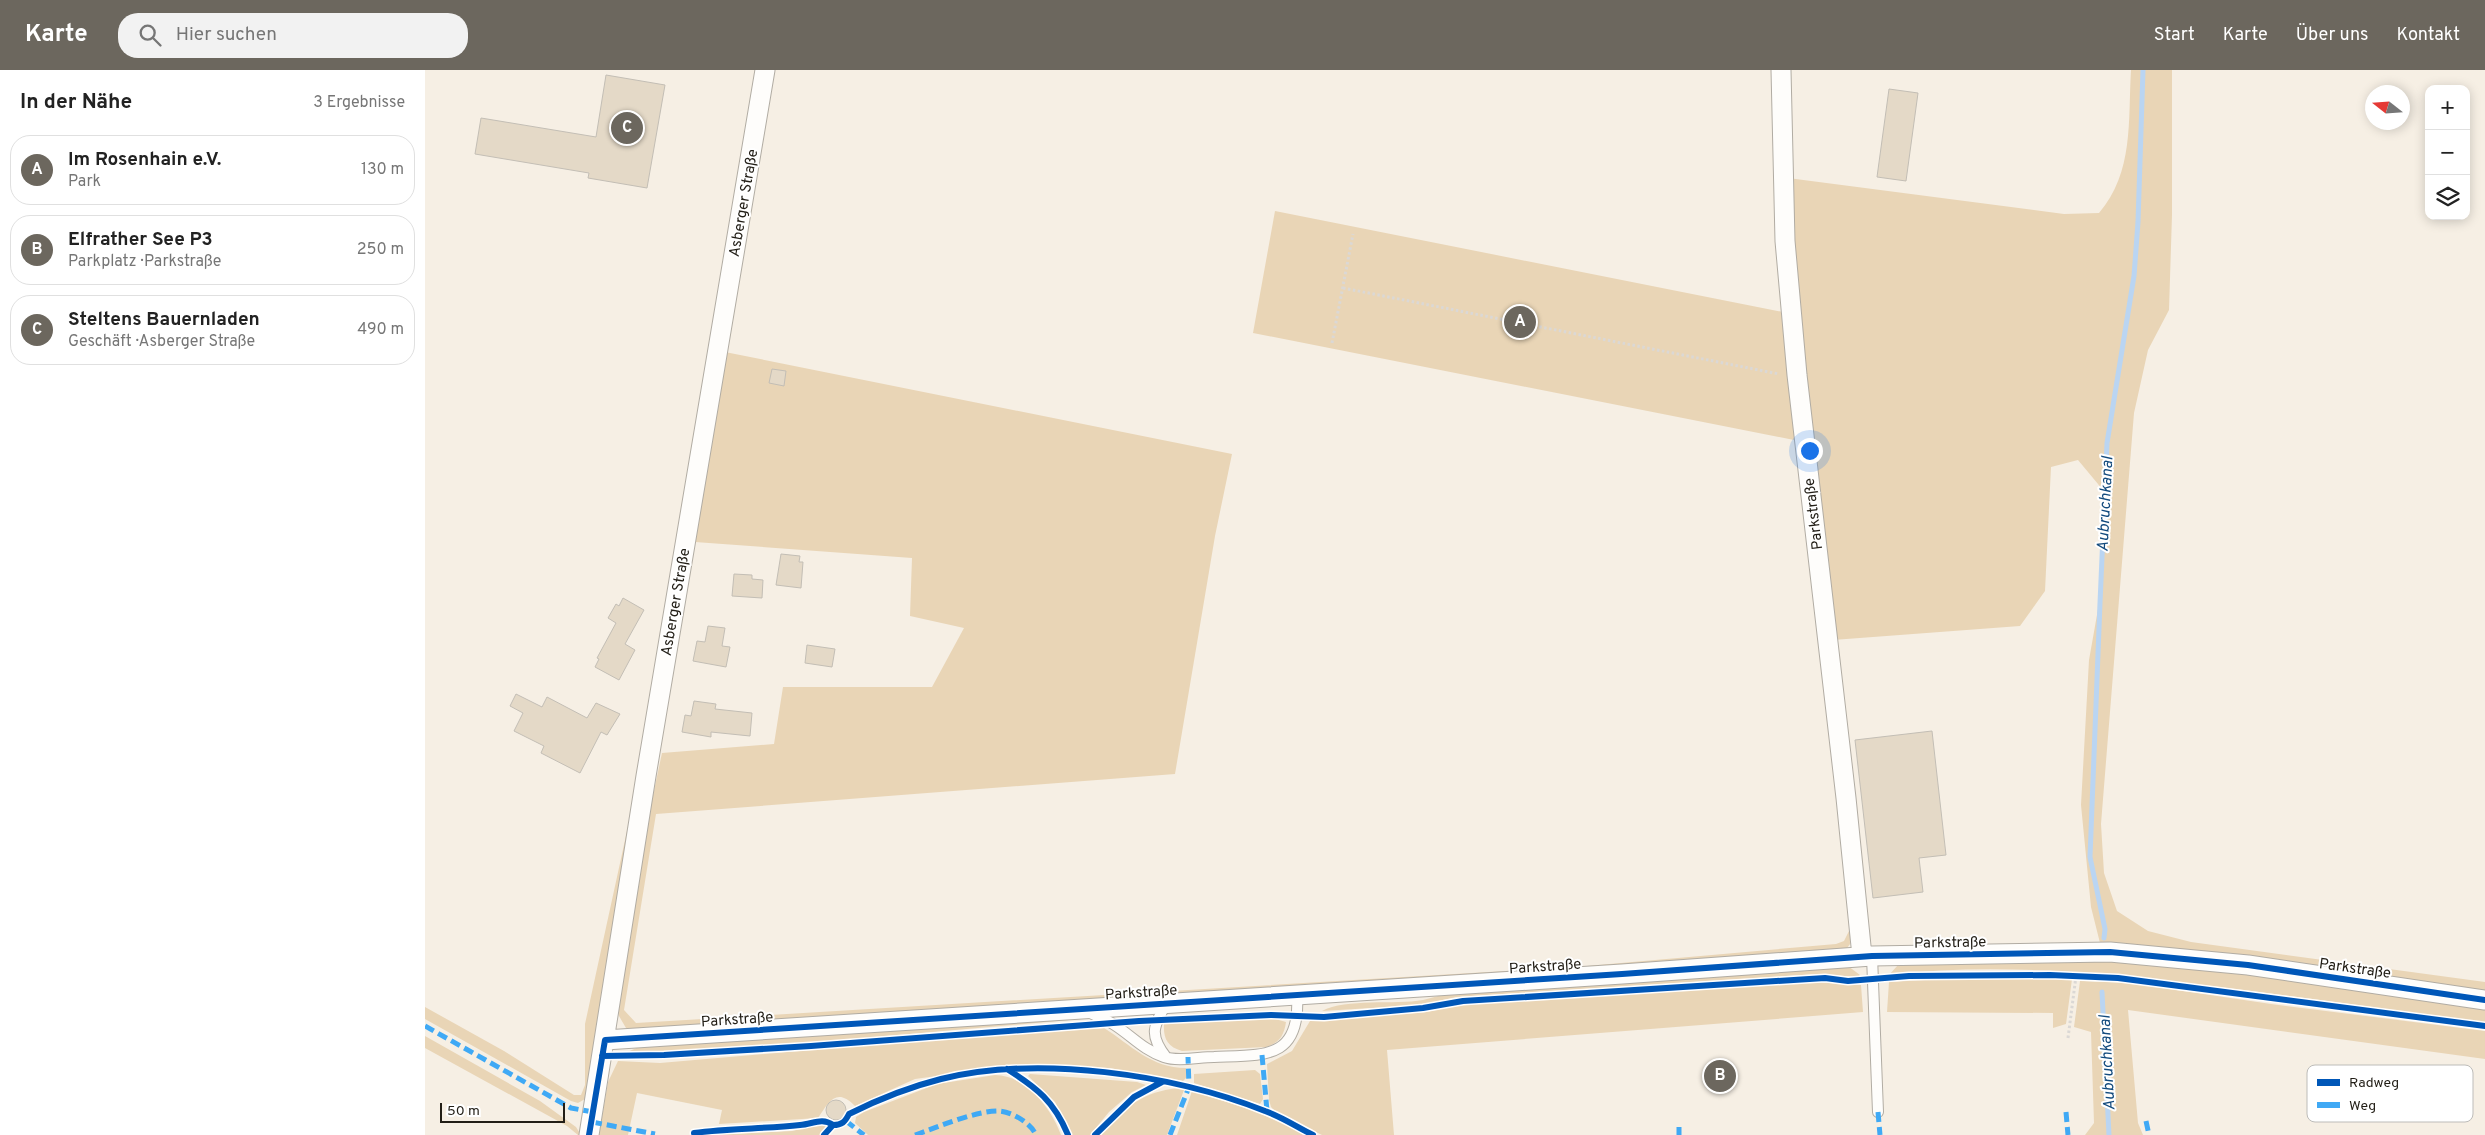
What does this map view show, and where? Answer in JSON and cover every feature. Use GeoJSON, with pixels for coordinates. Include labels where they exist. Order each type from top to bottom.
{"type":"FeatureCollection","features":[{"type":"Feature","properties":{"kind":"street","name":"Asberger Straße"},"geometry":{"type":"LineString","coordinates":[[589,1135],[646,776],[765,70]]}},
{"type":"Feature","properties":{"kind":"street","name":"Parkstraße"},"geometry":{"type":"LineString","coordinates":[[1781,70],[1785,241],[1797,375],[1867,956]]}},
{"type":"Feature","properties":{"kind":"street","name":"Parkstraße"},"geometry":{"type":"LineString","coordinates":[[605,1040],[1867,956],[2110,952],[2248,965],[2485,1000]]}},
{"type":"Feature","properties":{"kind":"lane"},"geometry":{"type":"LineString","coordinates":[[1867,956],[1878,1112]]}},
{"type":"Feature","properties":{"kind":"lane"},"geometry":{"type":"LineString","coordinates":[[1081,1009],[1112,1023],[1149,1051],[1167,1058],[1262,1055],[1279,1050],[1291,1035],[1297,1022],[1297,995]]}},
{"type":"Feature","properties":{"kind":"lane"},"geometry":{"type":"LineString","coordinates":[[1167,1003],[1157,1020],[1154,1032],[1157,1045],[1167,1058]]}},
{"type":"Feature","properties":{"kind":"path"},"geometry":{"type":"LineString","coordinates":[[1332,344],[1353,234]]}},
{"type":"Feature","properties":{"kind":"path"},"geometry":{"type":"LineString","coordinates":[[1343,288],[1797,375]]}},
{"type":"Feature","properties":{"kind":"path"},"geometry":{"type":"LineString","coordinates":[[2068,1038],[2076,976]]}},
{"type":"Feature","properties":{"kind":"shaded area"},"geometry":{"type":"Polygon","coordinates":[[[2131,70],[2172,70],[2172,215],[2169,310],[2148,350],[2134,413],[2101,824],[2104,873],[2117,911],[2148,931],[2191,942],[2485,982],[2485,994],[2143,945],[2100,943],[2091,907],[2081,805],[2089,660],[2103,581],[2103,490],[2078,460],[2051,467],[2045,591],[2020,626],[1833,640],[1812,443],[1788,178],[2064,214],[2099,213],[2118,181],[2124,163],[2129,127],[2131,70]]]}},
{"type":"Feature","properties":{"kind":"shaded area"},"geometry":{"type":"Polygon","coordinates":[[[1275,211],[1783,312],[1799,441],[1253,333],[1275,211]]]}},
{"type":"Feature","properties":{"kind":"shaded area"},"geometry":{"type":"Polygon","coordinates":[[[725,352],[1232,454],[1215,536],[1175,774],[656,814],[624,1010],[636,1023],[1587,966],[1836,944],[1844,941],[1851,927],[1853,937],[1850,944],[1845,950],[638,1031],[626,1028],[617,1008],[649,814],[662,753],[774,744],[783,687],[932,687],[964,628],[910,616],[912,558],[695,542],[725,352]]]}},
{"type":"Feature","properties":{"kind":"shaded area"},"geometry":{"type":"Polygon","coordinates":[[[632,808],[591,1088],[585,1099],[578,1103],[571,1101],[425,1019],[425,1007],[504,1051],[574,1095],[581,1095],[585,1085],[585,1024],[632,808]]]}},
{"type":"Feature","properties":{"kind":"shaded area"},"geometry":{"type":"Polygon","coordinates":[[[2111,961],[2243,974],[2485,1008],[2485,1023],[2244,990],[2090,973],[1969,969],[1889,975],[1898,965],[1907,963],[2111,961]]]}},
{"type":"Feature","properties":{"kind":"shaded area"},"geometry":{"type":"Polygon","coordinates":[[[1848,966],[1860,975],[1858,977],[1818,974],[1456,997],[1421,1005],[1322,1011],[1344,1004],[1423,1000],[1450,992],[1848,966]]]}},
{"type":"Feature","properties":{"kind":"shaded area"},"geometry":{"type":"Polygon","coordinates":[[[1979,977],[2072,979],[2066,1024],[2053,1028],[2053,1013],[1887,1012],[1889,982],[1979,977]]]}},
{"type":"Feature","properties":{"kind":"shaded area"},"geometry":{"type":"Polygon","coordinates":[[[2080,981],[2129,983],[2271,1004],[2485,1031],[2485,1059],[2128,1010],[2138,1123],[2143,1135],[2085,1135],[2094,1123],[2091,1032],[2074,1027],[2080,981]]]}},
{"type":"Feature","properties":{"kind":"shaded area"},"geometry":{"type":"Polygon","coordinates":[[[1816,982],[1861,985],[1863,1012],[1387,1050],[1394,1135],[1322,1135],[1276,1112],[1271,1107],[1269,1100],[1267,1064],[1292,1051],[1310,1021],[1426,1012],[1465,1004],[1816,982]]]}},
{"type":"Feature","properties":{"kind":"shaded area"},"geometry":{"type":"Polygon","coordinates":[[[1067,1017],[1081,1019],[829,1041],[623,1054],[643,1045],[1067,1017]]]}},
{"type":"Feature","properties":{"kind":"shaded area"},"geometry":{"type":"Polygon","coordinates":[[[1268,1017],[1286,1022],[1280,1038],[1266,1047],[1182,1051],[1169,1044],[1164,1033],[1164,1023],[1268,1017]]]}},
{"type":"Feature","properties":{"kind":"shaded area"},"geometry":{"type":"Polygon","coordinates":[[[1104,1028],[1152,1060],[1174,1067],[1186,1068],[1186,1078],[1183,1081],[1109,1068],[1017,1065],[915,1079],[855,1106],[848,1100],[838,1097],[830,1102],[818,1118],[719,1124],[722,1110],[637,1093],[628,1135],[599,1135],[608,1082],[618,1061],[660,1063],[972,1036],[1104,1028]]]}},
{"type":"Feature","properties":{"kind":"shaded area"},"geometry":{"type":"Polygon","coordinates":[[[425,1036],[540,1101],[576,1127],[581,1135],[425,1048],[425,1036]]]}},
{"type":"Feature","properties":{"kind":"shaded area"},"geometry":{"type":"Polygon","coordinates":[[[1255,1070],[1260,1074],[1263,1099],[1260,1104],[1194,1083],[1194,1074],[1255,1070]]]}},
{"type":"Feature","properties":{"kind":"shaded area"},"geometry":{"type":"Polygon","coordinates":[[[1030,1074],[1137,1082],[1146,1085],[1132,1092],[1109,1112],[1090,1135],[1072,1135],[1055,1102],[1028,1076],[1030,1074]]]}},
{"type":"Feature","properties":{"kind":"shaded area"},"geometry":{"type":"Polygon","coordinates":[[[995,1075],[1017,1081],[1036,1095],[1051,1115],[1061,1135],[868,1135],[855,1123],[856,1117],[864,1112],[937,1084],[995,1075]]]}},
{"type":"Feature","properties":{"kind":"shaded area"},"geometry":{"type":"Polygon","coordinates":[[[1179,1088],[1184,1090],[1167,1135],[1101,1135],[1117,1117],[1135,1102],[1155,1093],[1179,1088]]]}},
{"type":"Feature","properties":{"kind":"shaded area"},"geometry":{"type":"Polygon","coordinates":[[[1192,1091],[1255,1111],[1306,1135],[1177,1135],[1192,1091]]]}},
{"type":"Feature","properties":{"kind":"shaded area"},"geometry":{"type":"Polygon","coordinates":[[[824,1124],[827,1127],[820,1135],[705,1135],[792,1131],[824,1124]]]}},
{"type":"Feature","properties":{"kind":"building"},"geometry":{"type":"Polygon","coordinates":[[[606,75],[665,85],[647,188],[588,178],[589,173],[475,154],[481,118],[596,137],[606,75]]]}},
{"type":"Feature","properties":{"kind":"building"},"geometry":{"type":"Polygon","coordinates":[[[1889,89],[1918,93],[1906,181],[1877,177],[1889,89]]]}},
{"type":"Feature","properties":{"kind":"building"},"geometry":{"type":"Polygon","coordinates":[[[772,369],[786,371],[784,386],[769,383],[772,369]]]}},
{"type":"Feature","properties":{"kind":"building"},"geometry":{"type":"Polygon","coordinates":[[[781,554],[800,556],[799,562],[803,562],[801,588],[776,585],[781,554]]]}},
{"type":"Feature","properties":{"kind":"building"},"geometry":{"type":"Polygon","coordinates":[[[734,574],[752,575],[752,579],[763,580],[762,598],[732,596],[734,574]]]}},
{"type":"Feature","properties":{"kind":"building"},"geometry":{"type":"Polygon","coordinates":[[[623,598],[644,610],[625,644],[635,650],[619,680],[595,667],[599,659],[597,658],[616,623],[608,618],[616,604],[619,606],[623,598]]]}},
{"type":"Feature","properties":{"kind":"building"},"geometry":{"type":"Polygon","coordinates":[[[708,626],[725,628],[722,646],[730,647],[726,667],[693,661],[697,641],[705,642],[708,626]]]}},
{"type":"Feature","properties":{"kind":"building"},"geometry":{"type":"Polygon","coordinates":[[[807,645],[835,649],[832,667],[805,663],[807,645]]]}},
{"type":"Feature","properties":{"kind":"building"},"geometry":{"type":"Polygon","coordinates":[[[516,694],[542,707],[547,697],[587,718],[596,703],[620,714],[607,735],[601,732],[580,773],[541,753],[544,746],[514,731],[523,713],[510,706],[516,694]]]}},
{"type":"Feature","properties":{"kind":"building"},"geometry":{"type":"Polygon","coordinates":[[[694,701],[716,704],[715,709],[752,713],[750,736],[711,732],[711,737],[682,732],[685,715],[691,716],[694,701]]]}},
{"type":"Feature","properties":{"kind":"building"},"geometry":{"type":"Polygon","coordinates":[[[1932,731],[1946,855],[1919,858],[1923,892],[1873,898],[1855,740],[1932,731]]]}},
{"type":"Feature","properties":{"kind":"building"},"geometry":{"type":"Polygon","coordinates":[[[836,1100],[843,1103],[846,1110],[843,1117],[836,1120],[829,1117],[826,1110],[829,1103],[836,1100]]]}},
{"type":"Feature","properties":{"kind":"waterway","name":"Aubruchkanal"},"geometry":{"type":"LineString","coordinates":[[2104,938],[2105,929],[2090,857],[2107,443],[2134,276],[2138,222],[2143,70]]}},
{"type":"Feature","properties":{"kind":"waterway","name":"Aubruchkanal"},"geometry":{"type":"LineString","coordinates":[[2102,992],[2109,1135]]}},
{"type":"Feature","properties":{"kind":"marked path"},"geometry":{"type":"LineString","coordinates":[[425,1026],[571,1108],[593,1112]]}},
{"type":"Feature","properties":{"kind":"marked path"},"geometry":{"type":"LineString","coordinates":[[1262,1055],[1267,1111]]}},
{"type":"Feature","properties":{"kind":"marked path"},"geometry":{"type":"LineString","coordinates":[[1170,1135],[1189,1087],[1188,1057]]}},
{"type":"Feature","properties":{"kind":"marked path"},"geometry":{"type":"LineString","coordinates":[[915,1135],[968,1116],[998,1111],[1020,1118],[1030,1126],[1036,1135]]}},
{"type":"Feature","properties":{"kind":"marked path"},"geometry":{"type":"LineString","coordinates":[[1878,1112],[1880,1135]]}},
{"type":"Feature","properties":{"kind":"marked path"},"geometry":{"type":"LineString","coordinates":[[2066,1112],[2068,1135]]}},
{"type":"Feature","properties":{"kind":"marked path"},"geometry":{"type":"LineString","coordinates":[[846,1121],[864,1135]]}},
{"type":"Feature","properties":{"kind":"marked path"},"geometry":{"type":"LineString","coordinates":[[2146,1121],[2149,1135]]}},
{"type":"Feature","properties":{"kind":"marked path"},"geometry":{"type":"LineString","coordinates":[[592,1122],[655,1134]]}},
{"type":"Feature","properties":{"kind":"marked path"},"geometry":{"type":"LineString","coordinates":[[1679,1127],[1679,1135]]}},
{"type":"Feature","properties":{"kind":"cycle path"},"geometry":{"type":"LineString","coordinates":[[589,1135],[605,1040],[1872,956],[2110,952],[2248,965],[2485,1000]]}},
{"type":"Feature","properties":{"kind":"cycle path"},"geometry":{"type":"LineString","coordinates":[[602,1056],[664,1055],[811,1046],[1139,1021],[1271,1015],[1324,1017],[1423,1008],[1463,1001],[1825,978],[1848,981],[1909,976],[2050,975],[2118,978],[2485,1026]]}},
{"type":"Feature","properties":{"kind":"cycle path"},"geometry":{"type":"LineString","coordinates":[[1007,1069],[1043,1096],[1057,1113],[1068,1135]]}},
{"type":"Feature","properties":{"kind":"cycle path"},"geometry":{"type":"LineString","coordinates":[[824,1135],[833,1125],[843,1122],[849,1114],[883,1098],[929,1082],[979,1072],[1020,1069],[1105,1072],[1189,1087],[1271,1113],[1313,1135]]}},
{"type":"Feature","properties":{"kind":"cycle path"},"geometry":{"type":"LineString","coordinates":[[1095,1135],[1134,1097],[1162,1082]]}},
{"type":"Feature","properties":{"kind":"cycle path"},"geometry":{"type":"LineString","coordinates":[[694,1133],[787,1126],[821,1121],[833,1125]]}},
{"type":"Feature","properties":{"kind":"place","name":"Steltens Bauernladen"},"geometry":{"type":"Point","coordinates":[627,128]}},
{"type":"Feature","properties":{"kind":"place","name":"Im Rosenhain e.V."},"geometry":{"type":"Point","coordinates":[1520,322]}},
{"type":"Feature","properties":{"kind":"place","name":"Elfrather See P3"},"geometry":{"type":"Point","coordinates":[1720,1076]}}]}
